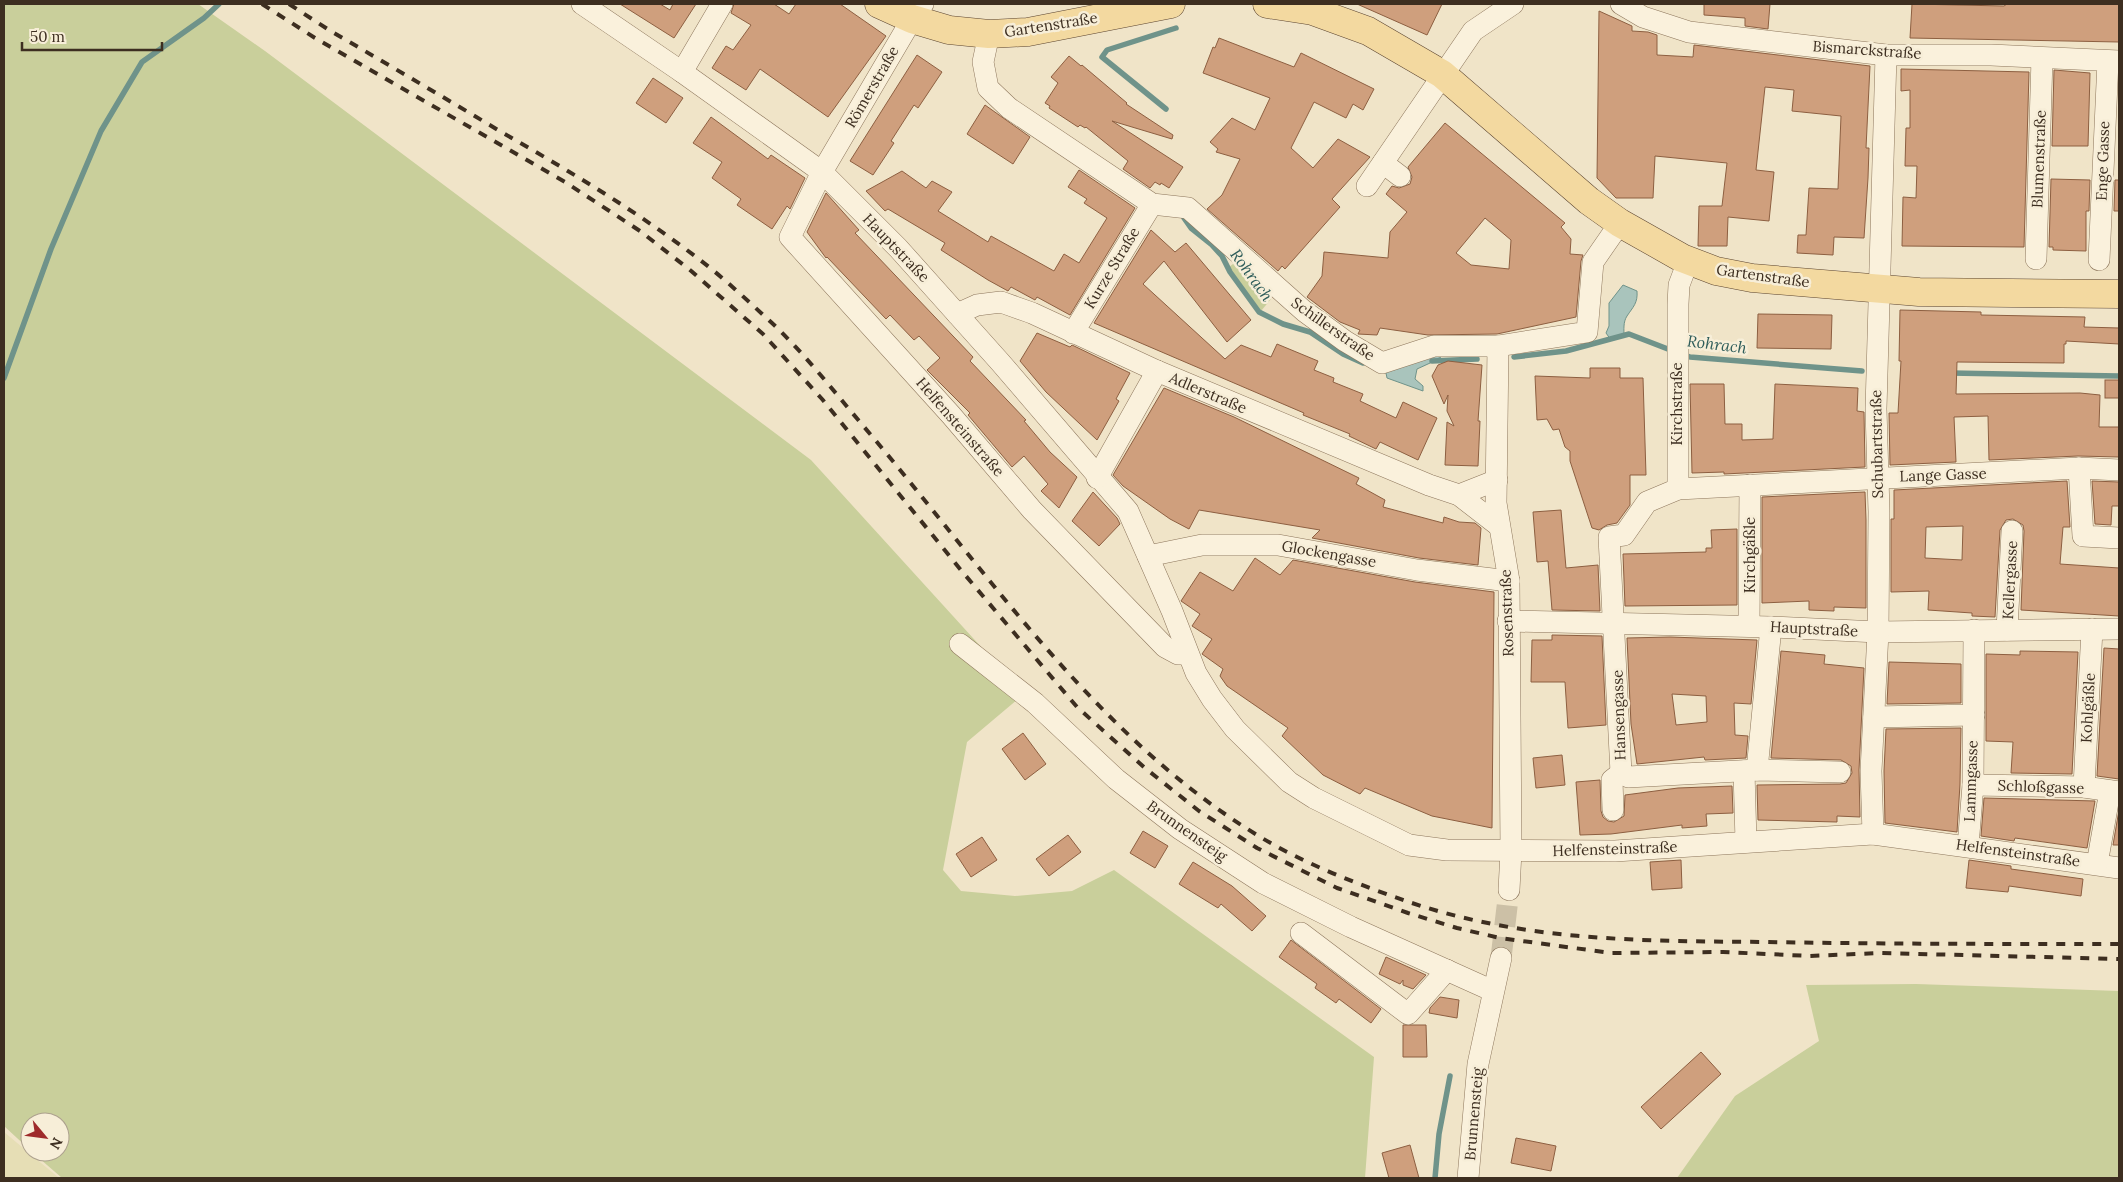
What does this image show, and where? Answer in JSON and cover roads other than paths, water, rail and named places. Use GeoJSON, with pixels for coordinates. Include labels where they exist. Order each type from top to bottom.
{"type":"FeatureCollection","features":[{"type":"Feature","properties":{"kind":"main road"},"geometry":{"type":"LineString","coordinates":[[879,4],[918,12],[949,30],[989,34]]}},
{"type":"Feature","properties":{"kind":"main road","name":"Gartenstraße"},"geometry":{"type":"LineString","coordinates":[[989,34],[1028,32],[1171,4]]}},
{"type":"Feature","properties":{"kind":"main road","name":"Gartenstraße"},"geometry":{"type":"LineString","coordinates":[[1267,4],[1313,11],[1368,31],[1442,74],[1589,201],[1620,223],[1688,261],[1716,271],[1752,278],[1919,292],[2119,294]]}},
{"type":"Feature","properties":{"kind":"street","name":"Hauptstraße"},"geometry":{"type":"LineString","coordinates":[[582,4],[682,72],[822,172],[898,248],[958,314],[1097,478],[1128,511],[1148,556]]}},
{"type":"Feature","properties":{"kind":"street"},"geometry":{"type":"LineString","coordinates":[[682,72],[722,4]]}},
{"type":"Feature","properties":{"kind":"street"},"geometry":{"type":"LineString","coordinates":[[1367,186],[1473,31],[1513,4]]}},
{"type":"Feature","properties":{"kind":"street","name":"Bismarckstraße"},"geometry":{"type":"LineString","coordinates":[[1621,4],[1643,17],[1689,32],[1886,55],[1990,55],[2113,61]]}},
{"type":"Feature","properties":{"kind":"street","name":"Römerstraße"},"geometry":{"type":"LineString","coordinates":[[822,172],[918,12]]}},
{"type":"Feature","properties":{"kind":"street","name":"Schillerstraße"},"geometry":{"type":"LineString","coordinates":[[989,34],[983,62],[988,88],[1009,108],[1152,204],[1188,208],[1304,311],[1338,336],[1382,363],[1434,346],[1498,346],[1586,332],[1593,262],[1620,223]]}},
{"type":"Feature","properties":{"kind":"street","name":"Schubartstraße"},"geometry":{"type":"LineString","coordinates":[[1873,834],[1871,771],[1878,632],[1878,512],[1876,477],[1879,289],[1886,55]]}},
{"type":"Feature","properties":{"kind":"street","name":"Blumenstraße"},"geometry":{"type":"LineString","coordinates":[[2036,259],[2042,58]]}},
{"type":"Feature","properties":{"kind":"street","name":"Enge Gasse"},"geometry":{"type":"LineString","coordinates":[[2099,260],[2113,61]]}},
{"type":"Feature","properties":{"kind":"street"},"geometry":{"type":"LineString","coordinates":[[1383,162],[1400,176]]}},
{"type":"Feature","properties":{"kind":"street","name":"Helfensteinstraße"},"geometry":{"type":"LineString","coordinates":[[822,172],[790,237],[951,416],[1032,510],[1166,648],[1178,654],[1188,654]]}},
{"type":"Feature","properties":{"kind":"street","name":"Kurze Straße"},"geometry":{"type":"LineString","coordinates":[[1073,333],[1152,204]]}},
{"type":"Feature","properties":{"kind":"street","name":"Kirchstraße"},"geometry":{"type":"LineString","coordinates":[[1678,489],[1677,355],[1679,285],[1688,261]]}},
{"type":"Feature","properties":{"kind":"street","name":"Adlerstraße"},"geometry":{"type":"LineString","coordinates":[[958,314],[977,305],[1000,302],[1032,313],[1157,371],[1420,482],[1459,495],[1499,526]]}},
{"type":"Feature","properties":{"kind":"street","name":"Rosenstraße"},"geometry":{"type":"LineString","coordinates":[[1498,346],[1496,503],[1509,581],[1511,851]]}},
{"type":"Feature","properties":{"kind":"street"},"geometry":{"type":"LineString","coordinates":[[1097,478],[1157,371]]}},
{"type":"Feature","properties":{"kind":"street"},"geometry":{"type":"LineString","coordinates":[[2079,468],[2083,536],[2119,538]]}},
{"type":"Feature","properties":{"kind":"street","name":"Lange Gasse"},"geometry":{"type":"LineString","coordinates":[[1611,563],[1609,536],[1624,535],[1647,502],[1678,489],[1876,477],[1963,475],[2079,468],[2119,470]]}},
{"type":"Feature","properties":{"kind":"street"},"geometry":{"type":"LineString","coordinates":[[1459,495],[1496,480]]}},
{"type":"Feature","properties":{"kind":"street","name":"Kirchgäßle"},"geometry":{"type":"LineString","coordinates":[[1749,626],[1750,484]]}},
{"type":"Feature","properties":{"kind":"street","name":"Kellergasse"},"geometry":{"type":"LineString","coordinates":[[2007,630],[2012,531]]}},
{"type":"Feature","properties":{"kind":"street","name":"Glockengasse"},"geometry":{"type":"LineString","coordinates":[[1148,556],[1202,545],[1278,545],[1417,570],[1509,581]]}},
{"type":"Feature","properties":{"kind":"street","name":"Helfensteinstraße"},"geometry":{"type":"LineString","coordinates":[[1148,556],[1196,673],[1212,699],[1235,729],[1289,782],[1314,798],[1409,845],[1447,850],[1615,851],[1873,834],[2119,868]]}},
{"type":"Feature","properties":{"kind":"street","name":"Hansengasse"},"geometry":{"type":"LineString","coordinates":[[1611,563],[1621,773],[1628,778],[1750,770],[1840,772]]}},
{"type":"Feature","properties":{"kind":"street","name":"Hauptstraße"},"geometry":{"type":"LineString","coordinates":[[1508,621],[1749,626],[1878,632],[2119,629]]}},
{"type":"Feature","properties":{"kind":"street"},"geometry":{"type":"LineString","coordinates":[[1746,842],[1750,770],[1771,627]]}},
{"type":"Feature","properties":{"kind":"street","name":"Kohlgäßle"},"geometry":{"type":"LineString","coordinates":[[2084,787],[2092,629]]}},
{"type":"Feature","properties":{"kind":"street","name":"Lammgasse"},"geometry":{"type":"LineString","coordinates":[[1968,846],[1973,785],[1974,630]]}},
{"type":"Feature","properties":{"kind":"street","name":"Brunnensteig"},"geometry":{"type":"LineString","coordinates":[[960,644],[1035,703],[1116,779],[1180,828],[1263,883],[1351,927],[1493,991]]}},
{"type":"Feature","properties":{"kind":"street"},"geometry":{"type":"LineString","coordinates":[[1874,717],[1974,711]]}},
{"type":"Feature","properties":{"kind":"street"},"geometry":{"type":"LineString","coordinates":[[1613,810],[1612,780],[1621,773]]}},
{"type":"Feature","properties":{"kind":"street","name":"Schloßgasse"},"geometry":{"type":"LineString","coordinates":[[1973,785],[2084,787],[2114,791],[2097,864]]}},
{"type":"Feature","properties":{"kind":"street"},"geometry":{"type":"LineString","coordinates":[[1509,890],[1511,851]]}},
{"type":"Feature","properties":{"kind":"street"},"geometry":{"type":"LineString","coordinates":[[1301,933],[1408,1014],[1446,970]]}},
{"type":"Feature","properties":{"kind":"street","name":"Brunnensteig"},"geometry":{"type":"LineString","coordinates":[[1468,1178],[1478,1064],[1501,958]]}},
{"type":"Feature","properties":{"kind":"water"},"geometry":{"type":"Polygon","coordinates":[[[1623,285],[1637,291],[1637,299],[1625,321],[1624,336],[1611,340],[1606,333],[1609,326],[1609,303],[1623,285]]]}},
{"type":"Feature","properties":{"kind":"water"},"geometry":{"type":"Polygon","coordinates":[[[1435,355],[1441,358],[1417,369],[1415,379],[1423,386],[1423,391],[1387,378],[1385,368],[1435,355]]]}},
{"type":"Feature","properties":{"kind":"waterway"},"geometry":{"type":"LineString","coordinates":[[4,378],[51,249],[101,131],[142,62],[204,18],[219,4]]}},
{"type":"Feature","properties":{"kind":"waterway","name":"Rohrach"},"geometry":{"type":"LineString","coordinates":[[1166,109],[1102,57],[1107,50],[1176,28]]}},
{"type":"Feature","properties":{"kind":"waterway","name":"Rohrach"},"geometry":{"type":"LineString","coordinates":[[1184,218],[1191,228],[1211,244],[1222,256],[1230,272],[1259,312],[1283,324],[1310,332],[1343,354],[1363,363]]}},
{"type":"Feature","properties":{"kind":"waterway","name":"Rohrach"},"geometry":{"type":"LineString","coordinates":[[1514,357],[1566,351],[1629,334],[1673,351]]}},
{"type":"Feature","properties":{"kind":"waterway","name":"Rohrach"},"geometry":{"type":"LineString","coordinates":[[1682,354],[1690,357],[1862,371]]}},
{"type":"Feature","properties":{"kind":"waterway","name":"Rohrach"},"geometry":{"type":"LineString","coordinates":[[1432,361],[1477,359]]}},
{"type":"Feature","properties":{"kind":"waterway","name":"Rohrach"},"geometry":{"type":"LineString","coordinates":[[1950,373],[2119,376]]}},
{"type":"Feature","properties":{"kind":"waterway"},"geometry":{"type":"LineString","coordinates":[[1435,1178],[1439,1134],[1450,1076]]}},
{"type":"Feature","properties":{"kind":"tunnel"},"geometry":{"type":"LineString","coordinates":[[1501,958],[1509,890]]}},
{"type":"Feature","properties":{"kind":"railway"},"geometry":{"type":"LineString","coordinates":[[262,4],[315,38],[565,182],[640,231],[690,270],[763,334],[822,399],[960,569],[1077,707],[1145,768],[1199,811],[1257,848],[1337,888],[1457,928],[1500,938],[1611,953],[1723,952],[1810,956],[1881,953],[2119,959]]}},
{"type":"Feature","properties":{"kind":"railway"},"geometry":{"type":"LineString","coordinates":[[289,4],[329,30],[604,193],[677,242],[719,275],[772,323],[811,364],[916,489],[1005,600],[1099,705],[1149,754],[1203,798],[1279,848],[1315,866],[1409,902],[1453,915],[1542,932],[1586,937],[1676,941],[2119,944]]}}]}
